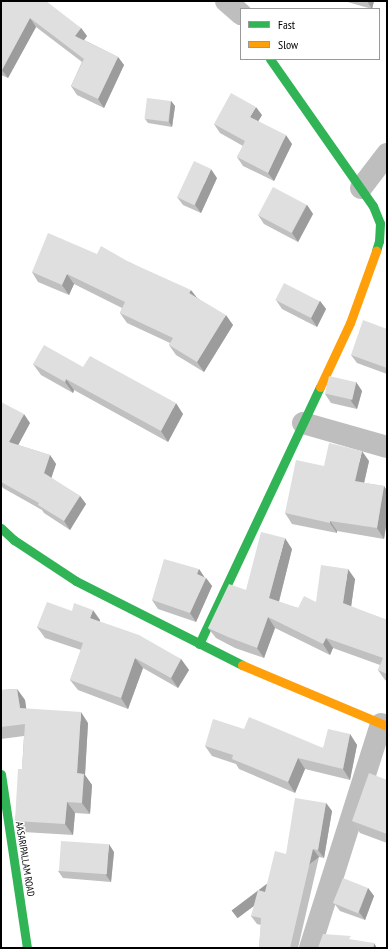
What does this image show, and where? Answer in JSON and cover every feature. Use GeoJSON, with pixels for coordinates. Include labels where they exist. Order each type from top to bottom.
{"type":"FeatureCollection","features":[{"type":"Feature","properties":{"kind":"street"},"geometry":{"type":"LineString","coordinates":[[226,1],[240,13]]}},
{"type":"Feature","properties":{"kind":"street"},"geometry":{"type":"LineString","coordinates":[[200,644],[350,323],[379,241],[380,223],[373,206],[271,60]]}},
{"type":"Feature","properties":{"kind":"street"},"geometry":{"type":"LineString","coordinates":[[361,188],[387,154]]}},
{"type":"Feature","properties":{"kind":"street"},"geometry":{"type":"LineString","coordinates":[[303,423],[387,447]]}},
{"type":"Feature","properties":{"kind":"street"},"geometry":{"type":"LineString","coordinates":[[1,528],[14,540],[76,581],[246,667],[384,725],[310,948]]}},
{"type":"Feature","properties":{"kind":"street","name":"AASARIPALLAM ROAD"},"geometry":{"type":"LineString","coordinates":[[1,774],[27,948]]}},
{"type":"Feature","properties":{"kind":"building"},"geometry":{"type":"Polygon","coordinates":[[[1,1],[46,1],[81,28],[75,36],[118,57],[98,99],[71,86],[84,59],[30,18],[1,70],[1,1]]]}},
{"type":"Feature","properties":{"kind":"building"},"geometry":{"type":"Polygon","coordinates":[[[231,93],[256,107],[250,117],[286,135],[268,173],[237,157],[245,141],[214,124],[231,93]]]}},
{"type":"Feature","properties":{"kind":"building"},"geometry":{"type":"Polygon","coordinates":[[[147,98],[171,101],[168,122],[144,119],[147,98]]]}},
{"type":"Feature","properties":{"kind":"building"},"geometry":{"type":"Polygon","coordinates":[[[194,161],[211,169],[194,205],[177,197],[194,161]]]}},
{"type":"Feature","properties":{"kind":"building"},"geometry":{"type":"Polygon","coordinates":[[[273,187],[307,205],[292,233],[258,215],[273,187]]]}},
{"type":"Feature","properties":{"kind":"building"},"geometry":{"type":"Polygon","coordinates":[[[48,233],[97,254],[101,246],[129,262],[191,290],[189,293],[226,315],[197,362],[169,345],[173,338],[120,313],[125,302],[67,274],[62,285],[32,272],[48,233]]]}},
{"type":"Feature","properties":{"kind":"building"},"geometry":{"type":"Polygon","coordinates":[[[284,283],[320,301],[311,318],[275,300],[284,283]]]}},
{"type":"Feature","properties":{"kind":"building"},"geometry":{"type":"Polygon","coordinates":[[[363,320],[387,329],[387,368],[351,355],[363,320]]]}},
{"type":"Feature","properties":{"kind":"building"},"geometry":{"type":"Polygon","coordinates":[[[44,345],[83,367],[90,356],[176,403],[161,431],[66,379],[65,382],[33,364],[44,345]]]}},
{"type":"Feature","properties":{"kind":"building"},"geometry":{"type":"Polygon","coordinates":[[[329,376],[356,382],[352,400],[325,394],[329,376]]]}},
{"type":"Feature","properties":{"kind":"building"},"geometry":{"type":"Polygon","coordinates":[[[1,402],[24,414],[9,442],[50,455],[44,473],[80,496],[64,521],[38,505],[39,503],[1,482],[1,402]]]}},
{"type":"Feature","properties":{"kind":"building"},"geometry":{"type":"Polygon","coordinates":[[[329,443],[362,451],[355,481],[384,486],[377,528],[330,521],[330,523],[285,513],[296,460],[324,466],[329,443]]]}},
{"type":"Feature","properties":{"kind":"building"},"geometry":{"type":"Polygon","coordinates":[[[261,532],[285,538],[269,598],[298,608],[304,596],[316,602],[321,565],[348,569],[343,603],[387,620],[387,674],[378,670],[383,658],[326,638],[323,644],[268,617],[257,648],[208,628],[229,584],[246,590],[261,532]]]}},
{"type":"Feature","properties":{"kind":"building"},"geometry":{"type":"Polygon","coordinates":[[[164,559],[199,569],[197,574],[206,578],[190,613],[152,600],[164,559]]]}},
{"type":"Feature","properties":{"kind":"building"},"geometry":{"type":"Polygon","coordinates":[[[47,602],[72,611],[74,603],[93,610],[90,618],[139,635],[181,659],[171,678],[135,658],[121,698],[70,680],[83,643],[37,627],[47,602]]]}},
{"type":"Feature","properties":{"kind":"building"},"geometry":{"type":"Polygon","coordinates":[[[17,689],[20,708],[81,712],[77,773],[84,774],[82,803],[67,802],[65,824],[15,821],[18,769],[22,769],[25,724],[1,727],[1,690],[17,689]]]}},
{"type":"Feature","properties":{"kind":"building"},"geometry":{"type":"Polygon","coordinates":[[[249,717],[323,748],[328,729],[350,734],[343,769],[298,758],[288,782],[232,759],[233,755],[205,746],[213,719],[244,729],[249,717]]]}},
{"type":"Feature","properties":{"kind":"building"},"geometry":{"type":"Polygon","coordinates":[[[369,773],[387,780],[387,834],[352,821],[369,773]]]}},
{"type":"Feature","properties":{"kind":"building"},"geometry":{"type":"Polygon","coordinates":[[[295,798],[326,803],[318,850],[313,849],[290,948],[259,948],[261,918],[251,916],[258,890],[265,892],[275,851],[286,854],[295,798]]]}},
{"type":"Feature","properties":{"kind":"building"},"geometry":{"type":"Polygon","coordinates":[[[61,841],[109,844],[107,874],[59,871],[61,841]]]}},
{"type":"Feature","properties":{"kind":"building"},"geometry":{"type":"Polygon","coordinates":[[[343,878],[368,888],[358,913],[333,903],[343,878]]]}},
{"type":"Feature","properties":{"kind":"building"},"geometry":{"type":"Polygon","coordinates":[[[323,934],[351,936],[349,939],[374,943],[373,948],[318,948],[323,934]]]}},
{"type":"Feature","properties":{"kind":"traffic: fast"},"geometry":{"type":"LineString","coordinates":[[271,60],[373,206],[380,223],[379,241],[376,251]]}},
{"type":"Feature","properties":{"kind":"traffic: fast"},"geometry":{"type":"LineString","coordinates":[[199,644],[320,387]]}},
{"type":"Feature","properties":{"kind":"traffic: fast"},"geometry":{"type":"LineString","coordinates":[[1,528],[14,540],[76,581],[242,665]]}},
{"type":"Feature","properties":{"kind":"traffic: fast"},"geometry":{"type":"LineString","coordinates":[[1,774],[27,948]]}},
{"type":"Feature","properties":{"kind":"traffic: slow"},"geometry":{"type":"LineString","coordinates":[[320,387],[350,323],[376,251]]}},
{"type":"Feature","properties":{"kind":"traffic: slow"},"geometry":{"type":"LineString","coordinates":[[242,665],[387,726]]}}]}
